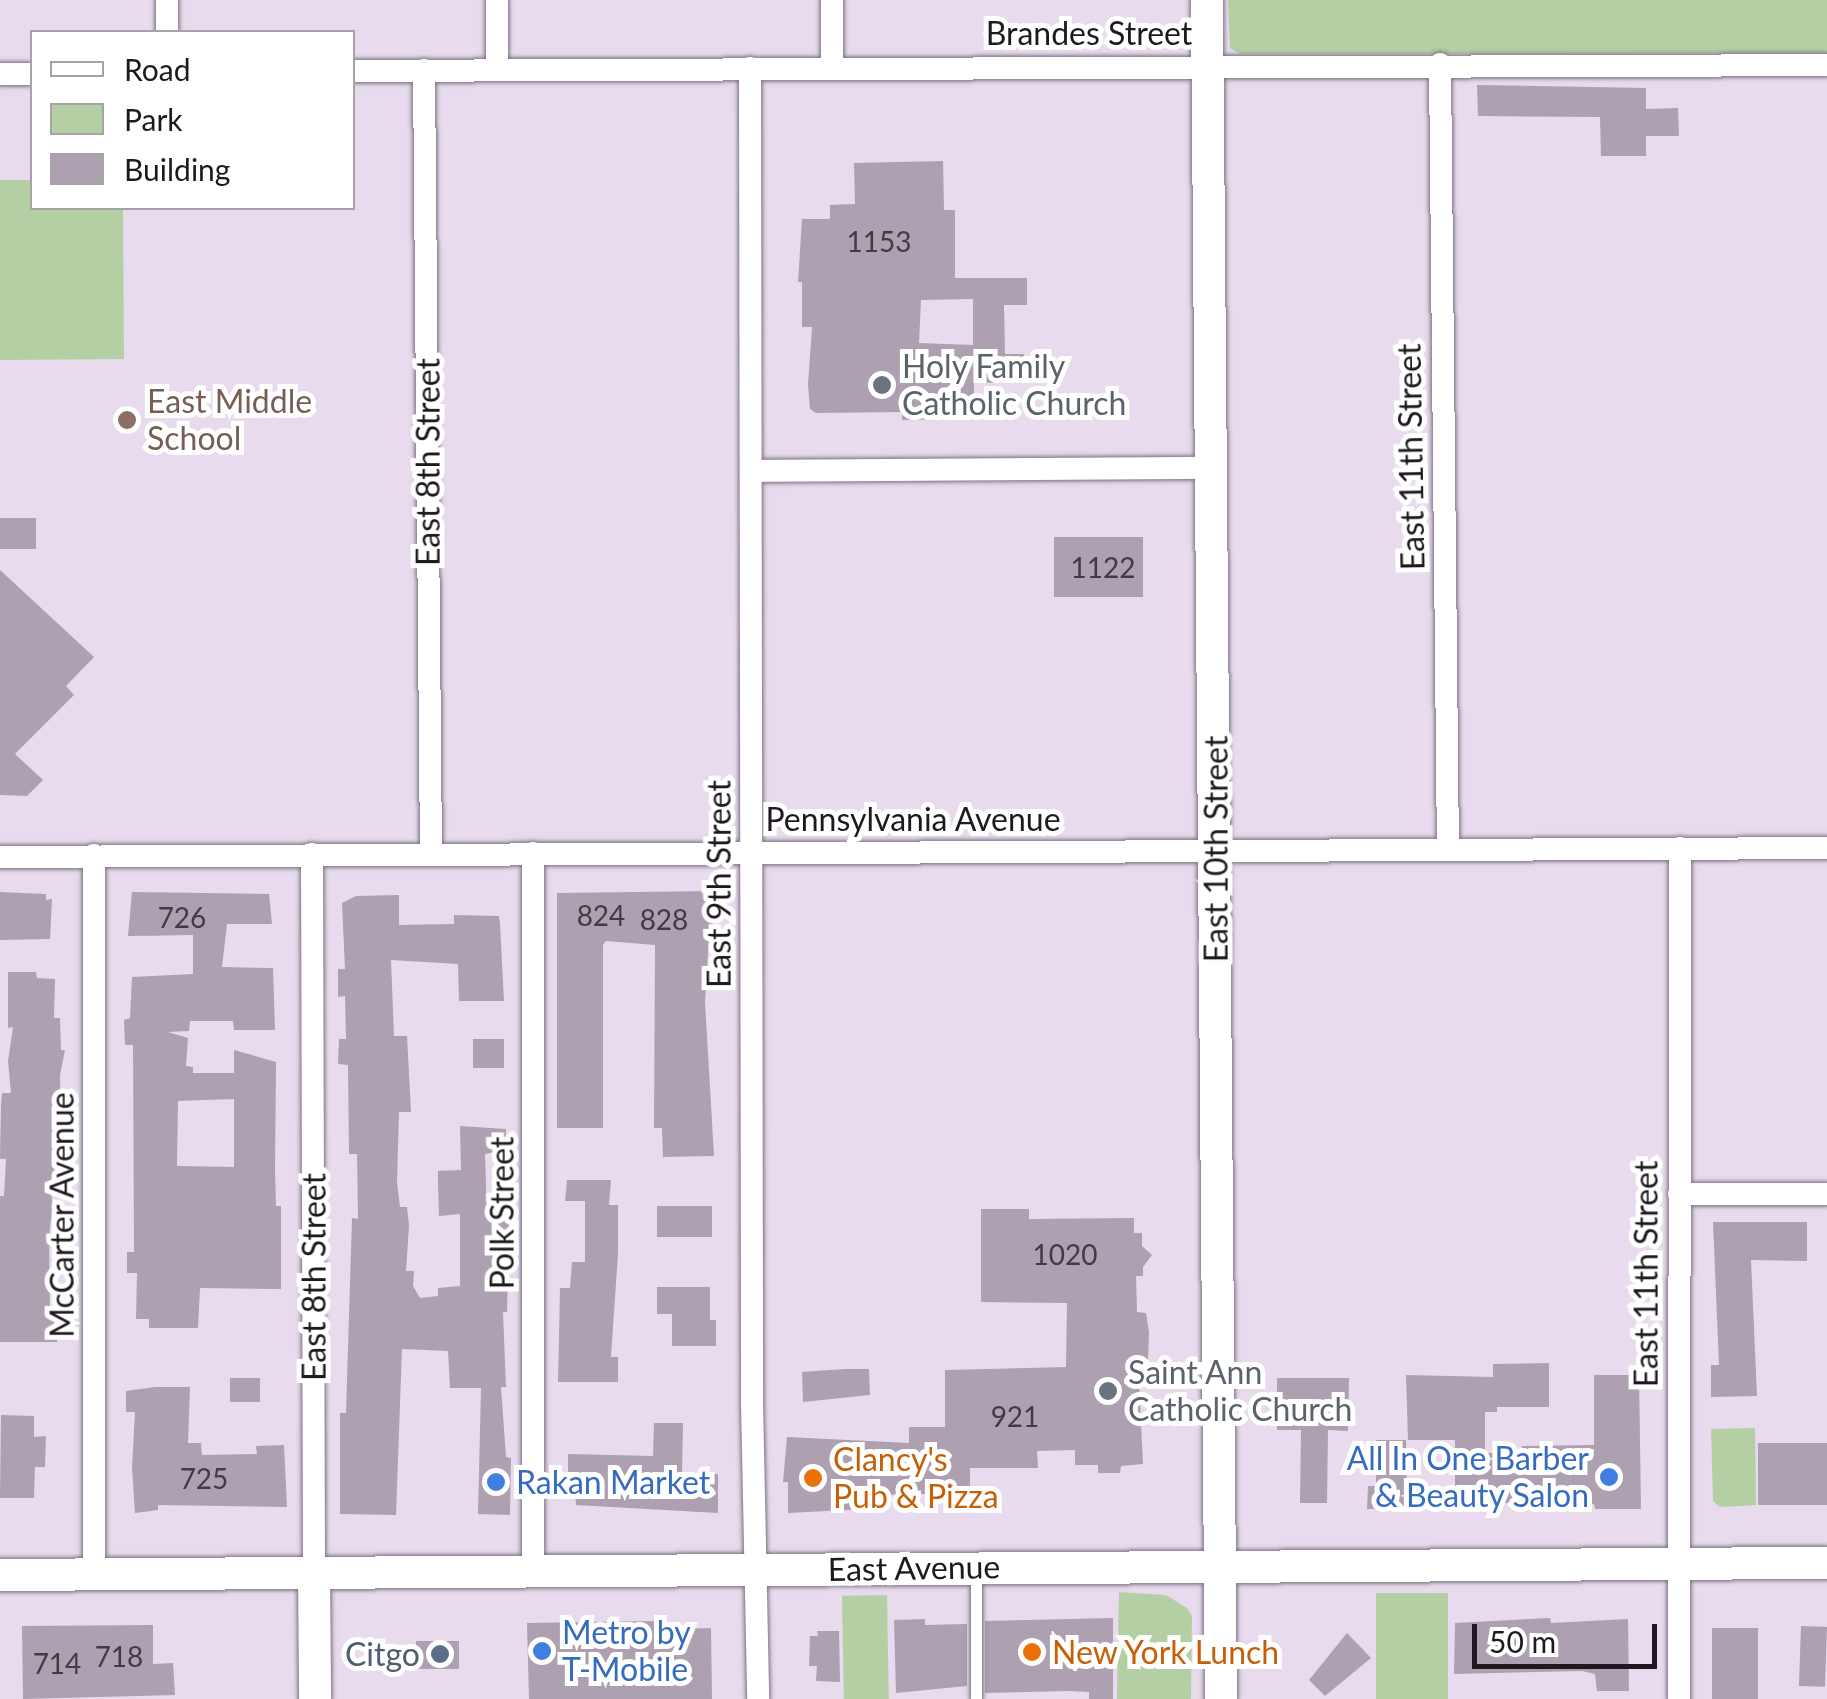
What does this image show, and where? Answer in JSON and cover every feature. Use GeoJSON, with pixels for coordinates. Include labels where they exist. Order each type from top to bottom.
{"type":"FeatureCollection","features":[{"type":"Feature","properties":{"kind":"street"},"geometry":{"type":"LineString","coordinates":[[167,0],[168,30]]}},
{"type":"Feature","properties":{"kind":"street"},"geometry":{"type":"LineString","coordinates":[[497,0],[497,70]]}},
{"type":"Feature","properties":{"kind":"street"},"geometry":{"type":"LineString","coordinates":[[832,0],[832,67]]}},
{"type":"Feature","properties":{"kind":"street","name":"East 10th Street"},"geometry":{"type":"LineString","coordinates":[[1207,0],[1209,468],[1215,592],[1221,1699]]}},
{"type":"Feature","properties":{"kind":"street","name":"Brandes Street"},"geometry":{"type":"LineString","coordinates":[[355,71],[1208,64],[1827,65]]}},
{"type":"Feature","properties":{"kind":"street","name":"East 11th Street"},"geometry":{"type":"LineString","coordinates":[[1440,64],[1448,849]]}},
{"type":"Feature","properties":{"kind":"street","name":"East 9th Street"},"geometry":{"type":"LineString","coordinates":[[750,68],[752,1402],[758,1699]]}},
{"type":"Feature","properties":{"kind":"street","name":"East 8th Street"},"geometry":{"type":"LineString","coordinates":[[424,70],[431,854]]}},
{"type":"Feature","properties":{"kind":"street"},"geometry":{"type":"LineString","coordinates":[[0,74],[30,74]]}},
{"type":"Feature","properties":{"kind":"street"},"geometry":{"type":"LineString","coordinates":[[751,471],[1209,468]]}},
{"type":"Feature","properties":{"kind":"street","name":"East 11th Street"},"geometry":{"type":"LineString","coordinates":[[1679,1699],[1680,848]]}},
{"type":"Feature","properties":{"kind":"street","name":"Pennsylvania Avenue"},"geometry":{"type":"LineString","coordinates":[[0,857],[1827,848]]}},
{"type":"Feature","properties":{"kind":"street","name":"Polk Street"},"geometry":{"type":"LineString","coordinates":[[534,853],[534,1573]]}},
{"type":"Feature","properties":{"kind":"street","name":"East 8th Street"},"geometry":{"type":"LineString","coordinates":[[312,854],[315,1699]]}},
{"type":"Feature","properties":{"kind":"street","name":"McCarter Avenue"},"geometry":{"type":"LineString","coordinates":[[94,855],[94,1576]]}},
{"type":"Feature","properties":{"kind":"street"},"geometry":{"type":"LineString","coordinates":[[1679,1194],[1827,1194]]}},
{"type":"Feature","properties":{"kind":"street","name":"East Avenue"},"geometry":{"type":"LineString","coordinates":[[0,1575],[1827,1563]]}},
{"type":"Feature","properties":{"kind":"lane"},"geometry":{"type":"LineString","coordinates":[[976,1567],[976,1699]]}},
{"type":"Feature","properties":{"kind":"green space"},"geometry":{"type":"Polygon","coordinates":[[[1228,0],[1827,0],[1827,53],[1240,54],[1230,48],[1228,0]]]}},
{"type":"Feature","properties":{"kind":"green space"},"geometry":{"type":"Polygon","coordinates":[[[0,180],[30,180],[30,210],[123,210],[124,359],[0,360],[0,180]]]}},
{"type":"Feature","properties":{"kind":"green space"},"geometry":{"type":"Polygon","coordinates":[[[1755,1428],[1756,1505],[1720,1507],[1713,1501],[1711,1429],[1755,1428]]]}},
{"type":"Feature","properties":{"kind":"green space"},"geometry":{"type":"Polygon","coordinates":[[[1119,1592],[1166,1595],[1187,1608],[1192,1616],[1191,1699],[1117,1699],[1119,1592]]]}},
{"type":"Feature","properties":{"kind":"green space"},"geometry":{"type":"Polygon","coordinates":[[[1376,1593],[1448,1593],[1448,1699],[1376,1699],[1376,1593]]]}},
{"type":"Feature","properties":{"kind":"green space"},"geometry":{"type":"Polygon","coordinates":[[[887,1595],[889,1699],[844,1699],[842,1596],[887,1595]]]}},
{"type":"Feature","properties":{"kind":"building"},"geometry":{"type":"Polygon","coordinates":[[[1477,85],[1646,88],[1646,109],[1678,108],[1679,136],[1646,136],[1646,156],[1601,156],[1600,117],[1478,116],[1477,85]]]}},
{"type":"Feature","properties":{"kind":"building"},"geometry":{"type":"Polygon","coordinates":[[[943,161],[944,210],[955,210],[955,278],[1027,278],[1027,305],[1004,305],[1005,354],[1024,354],[1025,382],[974,383],[974,418],[902,420],[902,412],[816,413],[810,409],[812,327],[802,327],[802,282],[798,282],[802,219],[830,219],[830,205],[855,204],[854,163],[943,161]],[[973,299],[921,300],[919,343],[973,345],[973,299]]]}},
{"type":"Feature","properties":{"kind":"building"},"geometry":{"type":"Polygon","coordinates":[[[0,518],[36,518],[36,549],[0,549],[0,518]]]}},
{"type":"Feature","properties":{"kind":"building"},"geometry":{"type":"Polygon","coordinates":[[[1054,537],[1143,537],[1143,597],[1054,597],[1054,537]]]}},
{"type":"Feature","properties":{"kind":"building"},"geometry":{"type":"Polygon","coordinates":[[[0,570],[94,657],[66,686],[74,695],[15,754],[43,780],[27,796],[0,795],[0,570]]]}},
{"type":"Feature","properties":{"kind":"building"},"geometry":{"type":"Polygon","coordinates":[[[714,891],[714,936],[709,936],[705,1002],[714,1156],[663,1157],[662,1128],[654,1128],[655,945],[606,941],[603,945],[603,1128],[557,1128],[557,893],[714,891]]]}},
{"type":"Feature","properties":{"kind":"building"},"geometry":{"type":"Polygon","coordinates":[[[0,892],[46,894],[46,900],[52,899],[50,939],[0,940],[0,892]]]}},
{"type":"Feature","properties":{"kind":"building"},"geometry":{"type":"Polygon","coordinates":[[[132,892],[269,894],[272,924],[227,924],[222,967],[273,968],[275,1030],[234,1030],[233,1021],[190,1021],[189,1031],[168,1032],[188,1038],[186,1066],[193,1067],[193,1073],[234,1073],[234,1050],[276,1062],[275,1170],[276,1206],[281,1206],[281,1289],[200,1288],[198,1328],[149,1328],[149,1319],[136,1319],[137,1273],[127,1273],[127,1252],[134,1252],[133,1045],[125,1045],[124,1020],[130,1018],[132,977],[193,974],[193,935],[128,936],[132,892]],[[234,1099],[178,1101],[177,1166],[234,1167],[234,1099]]]}},
{"type":"Feature","properties":{"kind":"building"},"geometry":{"type":"Polygon","coordinates":[[[399,895],[399,925],[454,924],[454,915],[499,916],[504,1001],[459,1001],[458,964],[391,960],[394,1036],[407,1036],[411,1112],[399,1112],[397,1182],[400,1207],[407,1207],[409,1226],[406,1271],[414,1271],[413,1286],[420,1298],[438,1296],[438,1288],[460,1286],[460,1214],[439,1216],[438,1171],[461,1170],[460,1126],[506,1129],[506,1150],[485,1154],[487,1218],[509,1221],[507,1312],[503,1312],[506,1387],[501,1387],[506,1457],[511,1458],[510,1515],[478,1514],[481,1388],[450,1388],[448,1351],[402,1349],[396,1515],[340,1514],[340,1413],[346,1413],[352,1218],[358,1219],[357,1154],[349,1154],[348,1065],[338,1064],[339,1039],[346,1039],[345,996],[338,997],[338,969],[345,969],[342,903],[356,896],[399,895]]]}},
{"type":"Feature","properties":{"kind":"building"},"geometry":{"type":"Polygon","coordinates":[[[8,972],[36,972],[37,978],[55,979],[54,1018],[60,1018],[61,1050],[65,1050],[60,1075],[62,1188],[50,1187],[55,1217],[51,1218],[49,1238],[50,1312],[59,1312],[57,1342],[0,1342],[0,1196],[4,1196],[6,1159],[0,1159],[1,1105],[2,1093],[11,1093],[8,1061],[13,1027],[8,1028],[8,972]]]}},
{"type":"Feature","properties":{"kind":"building"},"geometry":{"type":"Polygon","coordinates":[[[473,1039],[504,1039],[504,1068],[473,1068],[473,1039]]]}},
{"type":"Feature","properties":{"kind":"building"},"geometry":{"type":"Polygon","coordinates":[[[567,1180],[611,1180],[609,1205],[618,1205],[611,1357],[618,1357],[618,1382],[558,1382],[560,1288],[570,1288],[572,1262],[585,1262],[585,1201],[565,1201],[567,1180]]]}},
{"type":"Feature","properties":{"kind":"building"},"geometry":{"type":"Polygon","coordinates":[[[657,1206],[712,1206],[712,1237],[657,1237],[657,1206]]]}},
{"type":"Feature","properties":{"kind":"building"},"geometry":{"type":"Polygon","coordinates":[[[981,1209],[1029,1209],[1029,1219],[1134,1218],[1134,1233],[1142,1233],[1142,1246],[1152,1255],[1143,1267],[1143,1276],[1136,1276],[1137,1312],[1146,1313],[1149,1332],[1148,1360],[1138,1360],[1143,1464],[1121,1466],[1120,1473],[1098,1473],[1098,1465],[1075,1465],[1075,1450],[1037,1451],[1038,1468],[970,1468],[970,1510],[945,1510],[945,1494],[903,1494],[865,1497],[865,1509],[788,1513],[788,1482],[783,1482],[787,1437],[909,1443],[909,1427],[945,1427],[945,1370],[1066,1367],[1067,1303],[981,1302],[981,1209]]]}},
{"type":"Feature","properties":{"kind":"building"},"geometry":{"type":"Polygon","coordinates":[[[1713,1222],[1807,1222],[1807,1261],[1751,1260],[1757,1396],[1711,1397],[1711,1365],[1719,1365],[1713,1222]]]}},
{"type":"Feature","properties":{"kind":"building"},"geometry":{"type":"Polygon","coordinates":[[[657,1287],[710,1287],[710,1320],[716,1320],[716,1346],[672,1346],[672,1314],[657,1314],[657,1287]]]}},
{"type":"Feature","properties":{"kind":"building"},"geometry":{"type":"Polygon","coordinates":[[[1549,1363],[1549,1407],[1497,1407],[1497,1412],[1485,1412],[1485,1453],[1522,1453],[1522,1446],[1594,1445],[1594,1375],[1639,1375],[1641,1509],[1595,1509],[1594,1504],[1479,1503],[1479,1508],[1455,1509],[1455,1440],[1408,1440],[1406,1375],[1493,1377],[1493,1364],[1549,1363]]]}},
{"type":"Feature","properties":{"kind":"building"},"geometry":{"type":"Polygon","coordinates":[[[869,1369],[870,1395],[803,1402],[802,1372],[869,1369]]]}},
{"type":"Feature","properties":{"kind":"building"},"geometry":{"type":"Polygon","coordinates":[[[230,1378],[260,1378],[260,1402],[230,1402],[230,1378]]]}},
{"type":"Feature","properties":{"kind":"building"},"geometry":{"type":"Polygon","coordinates":[[[1277,1378],[1349,1378],[1348,1431],[1328,1430],[1327,1503],[1300,1503],[1301,1430],[1277,1430],[1277,1378]]]}},
{"type":"Feature","properties":{"kind":"building"},"geometry":{"type":"Polygon","coordinates":[[[190,1387],[188,1443],[201,1443],[202,1455],[257,1454],[256,1446],[284,1445],[287,1507],[158,1505],[158,1510],[135,1513],[135,1412],[126,1412],[126,1391],[190,1387]]]}},
{"type":"Feature","properties":{"kind":"building"},"geometry":{"type":"Polygon","coordinates":[[[1,1415],[34,1416],[34,1437],[46,1436],[45,1467],[35,1467],[34,1498],[0,1498],[1,1415]]]}},
{"type":"Feature","properties":{"kind":"building"},"geometry":{"type":"Polygon","coordinates":[[[654,1423],[683,1423],[682,1475],[718,1474],[718,1513],[576,1505],[575,1489],[568,1488],[568,1454],[653,1456],[654,1423]]]}},
{"type":"Feature","properties":{"kind":"building"},"geometry":{"type":"Polygon","coordinates":[[[1376,1440],[1406,1440],[1407,1508],[1367,1509],[1368,1486],[1376,1486],[1376,1440]]]}},
{"type":"Feature","properties":{"kind":"building"},"geometry":{"type":"Polygon","coordinates":[[[1758,1443],[1827,1443],[1827,1505],[1758,1505],[1758,1443]]]}},
{"type":"Feature","properties":{"kind":"building"},"geometry":{"type":"Polygon","coordinates":[[[1113,1618],[1113,1699],[1089,1699],[1089,1692],[1068,1691],[985,1693],[985,1621],[1113,1618]]]}},
{"type":"Feature","properties":{"kind":"building"},"geometry":{"type":"Polygon","coordinates":[[[1550,1618],[1551,1623],[1628,1619],[1629,1691],[1597,1691],[1595,1674],[1582,1671],[1454,1674],[1455,1623],[1550,1618]]]}},
{"type":"Feature","properties":{"kind":"building"},"geometry":{"type":"Polygon","coordinates":[[[925,1619],[925,1625],[967,1624],[967,1686],[896,1693],[894,1620],[925,1619]]]}},
{"type":"Feature","properties":{"kind":"building"},"geometry":{"type":"Polygon","coordinates":[[[656,1621],[656,1630],[711,1628],[712,1699],[529,1699],[527,1623],[656,1621]]]}},
{"type":"Feature","properties":{"kind":"building"},"geometry":{"type":"Polygon","coordinates":[[[153,1625],[153,1664],[173,1663],[175,1695],[23,1699],[22,1626],[153,1625]]]}},
{"type":"Feature","properties":{"kind":"building"},"geometry":{"type":"Polygon","coordinates":[[[1801,1626],[1827,1627],[1825,1687],[1799,1686],[1801,1626]]]}},
{"type":"Feature","properties":{"kind":"building"},"geometry":{"type":"Polygon","coordinates":[[[1712,1628],[1758,1628],[1758,1699],[1712,1699],[1712,1628]]]}},
{"type":"Feature","properties":{"kind":"building"},"geometry":{"type":"Polygon","coordinates":[[[817,1631],[839,1631],[840,1682],[816,1681],[817,1666],[809,1666],[810,1636],[818,1636],[817,1631]]]}},
{"type":"Feature","properties":{"kind":"building"},"geometry":{"type":"Polygon","coordinates":[[[1347,1633],[1371,1658],[1325,1696],[1309,1680],[1347,1633]]]}},
{"type":"Feature","properties":{"kind":"building"},"geometry":{"type":"Polygon","coordinates":[[[416,1641],[459,1641],[459,1669],[416,1669],[416,1641]]]}},
{"type":"Feature","properties":{"kind":"place","name":"Holy Family Catholic Church"},"geometry":{"type":"Point","coordinates":[882,385]}},
{"type":"Feature","properties":{"kind":"place","name":"East Middle School"},"geometry":{"type":"Point","coordinates":[127,420]}},
{"type":"Feature","properties":{"kind":"place","name":"Saint Ann Catholic Church"},"geometry":{"type":"Point","coordinates":[1108,1391]}},
{"type":"Feature","properties":{"kind":"place","name":"All In One Barber & Beauty Salon"},"geometry":{"type":"Point","coordinates":[1609,1477]}},
{"type":"Feature","properties":{"kind":"place","name":"Clancy's Pub & Pizza"},"geometry":{"type":"Point","coordinates":[813,1478]}},
{"type":"Feature","properties":{"kind":"place","name":"Rakan Market"},"geometry":{"type":"Point","coordinates":[496,1482]}},
{"type":"Feature","properties":{"kind":"place","name":"Metro by T-Mobile"},"geometry":{"type":"Point","coordinates":[542,1651]}},
{"type":"Feature","properties":{"kind":"place","name":"New York Lunch"},"geometry":{"type":"Point","coordinates":[1032,1652]}},
{"type":"Feature","properties":{"kind":"place","name":"Citgo"},"geometry":{"type":"Point","coordinates":[440,1654]}}]}
